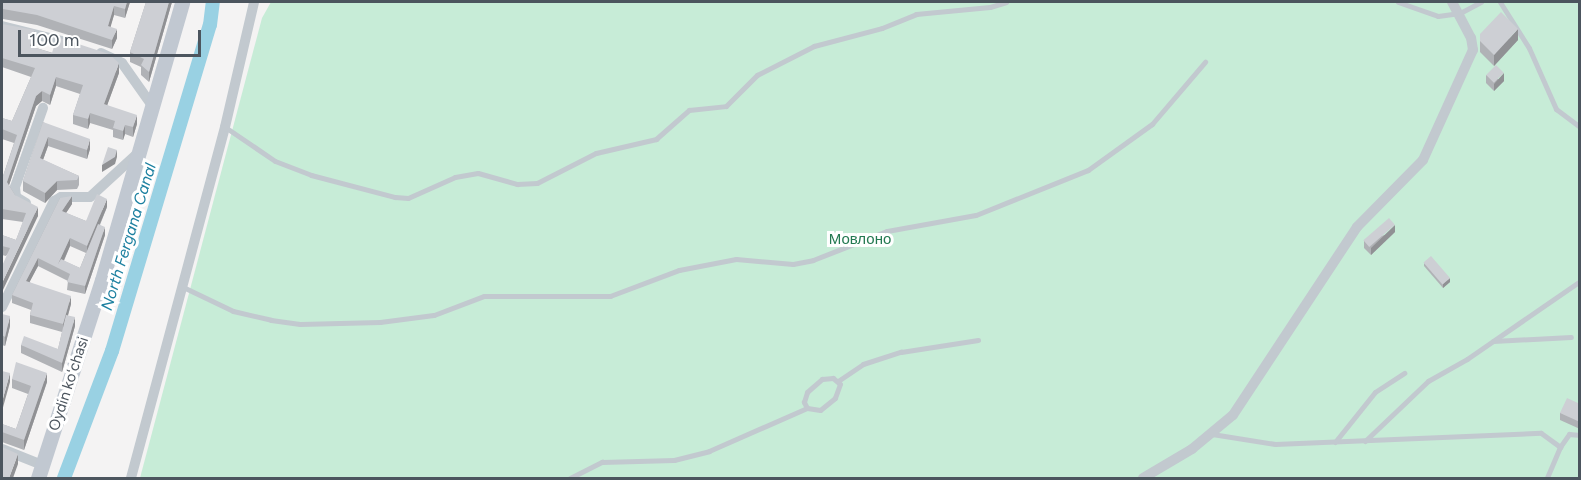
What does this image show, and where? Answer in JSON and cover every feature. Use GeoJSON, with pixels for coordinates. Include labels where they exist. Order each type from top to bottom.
{"type":"FeatureCollection","features":[{"type":"Feature","properties":{"kind":"street","name":"Oydin koʻchasi"},"geometry":{"type":"LineString","coordinates":[[40,472],[140,152],[182,2]]}},
{"type":"Feature","properties":{"kind":"street"},"geometry":{"type":"LineString","coordinates":[[131,478],[225,127],[255,2]]}},
{"type":"Feature","properties":{"kind":"street"},"geometry":{"type":"LineString","coordinates":[[1147,478],[1212,434],[1251,390],[1357,227],[1423,160],[1470,62],[1471,38],[1460,13],[1452,2]]}},
{"type":"Feature","properties":{"kind":"street"},"geometry":{"type":"LineString","coordinates":[[2,26],[81,47]]}},
{"type":"Feature","properties":{"kind":"street"},"geometry":{"type":"LineString","coordinates":[[92,51],[122,63],[153,107]]}},
{"type":"Feature","properties":{"kind":"street"},"geometry":{"type":"LineString","coordinates":[[44,108],[14,193],[46,212]]}},
{"type":"Feature","properties":{"kind":"street"},"geometry":{"type":"LineString","coordinates":[[2,307],[46,212],[58,198],[90,197],[140,152]]}},
{"type":"Feature","properties":{"kind":"street"},"geometry":{"type":"LineString","coordinates":[[2,449],[40,472]]}},
{"type":"Feature","properties":{"kind":"lane"},"geometry":{"type":"LineString","coordinates":[[225,127],[275,161],[311,175],[395,197],[408,198],[455,177],[478,173],[517,184],[537,183],[596,153],[656,139],[689,110],[726,106],[757,75],[814,46],[882,28],[916,14],[990,7],[1006,2]]}},
{"type":"Feature","properties":{"kind":"lane"},"geometry":{"type":"LineString","coordinates":[[1398,2],[1438,16],[1460,13],[1481,2]]}},
{"type":"Feature","properties":{"kind":"lane"},"geometry":{"type":"LineString","coordinates":[[1500,2],[1529,48],[1556,109],[1580,127]]}},
{"type":"Feature","properties":{"kind":"lane"},"geometry":{"type":"LineString","coordinates":[[182,287],[233,312],[271,320],[300,324],[370,322],[434,315],[484,296],[610,296],[679,270],[736,259],[793,264],[813,260],[887,231],[976,215],[1088,170],[1152,124],[1205,62]]}},
{"type":"Feature","properties":{"kind":"lane"},"geometry":{"type":"LineString","coordinates":[[1365,441],[1428,381],[1493,341],[1580,281]]}},
{"type":"Feature","properties":{"kind":"lane"},"geometry":{"type":"LineString","coordinates":[[1493,341],[1572,337]]}},
{"type":"Feature","properties":{"kind":"lane"},"geometry":{"type":"LineString","coordinates":[[838,381],[863,364],[901,352],[978,340]]}},
{"type":"Feature","properties":{"kind":"lane"},"geometry":{"type":"LineString","coordinates":[[1335,442],[1375,392],[1404,373]]}},
{"type":"Feature","properties":{"kind":"lane"},"geometry":{"type":"LineString","coordinates":[[807,408],[804,398],[813,387],[828,378],[838,381]]}},
{"type":"Feature","properties":{"kind":"lane"},"geometry":{"type":"LineString","coordinates":[[570,478],[602,462],[674,460],[709,451],[807,408],[814,411],[827,406],[838,395],[838,381]]}},
{"type":"Feature","properties":{"kind":"lane"},"geometry":{"type":"LineString","coordinates":[[1212,434],[1248,442],[1335,442],[1541,433],[1560,447]]}},
{"type":"Feature","properties":{"kind":"lane"},"geometry":{"type":"LineString","coordinates":[[1547,478],[1560,447],[1569,434],[1580,435]]}},
{"type":"Feature","properties":{"kind":"green space","name":"Мовлоно"},"geometry":{"type":"Polygon","coordinates":[[[271,2],[1579,2],[1579,478],[140,478],[262,18],[271,2]]]}},
{"type":"Feature","properties":{"kind":"building"},"geometry":{"type":"Polygon","coordinates":[[[2,2],[127,2],[125,9],[114,6],[108,26],[117,29],[112,40],[37,15],[2,10],[2,2]]]}},
{"type":"Feature","properties":{"kind":"building"},"geometry":{"type":"Polygon","coordinates":[[[146,2],[169,2],[149,72],[141,65],[144,59],[130,52],[146,2]]]}},
{"type":"Feature","properties":{"kind":"building"},"geometry":{"type":"Polygon","coordinates":[[[1501,12],[1518,29],[1494,55],[1480,41],[1480,34],[1501,12]]]}},
{"type":"Feature","properties":{"kind":"building"},"geometry":{"type":"Polygon","coordinates":[[[2,24],[35,30],[30,46],[52,53],[57,37],[109,54],[119,63],[104,104],[137,115],[133,127],[125,125],[123,131],[113,128],[115,121],[90,113],[88,119],[73,115],[83,85],[56,77],[50,95],[42,91],[36,96],[7,182],[15,195],[38,207],[2,283],[2,266],[10,248],[2,246],[2,235],[16,240],[26,213],[2,209],[2,175],[17,135],[2,129],[2,118],[12,121],[35,68],[2,58],[2,24]]]}},
{"type":"Feature","properties":{"kind":"building"},"geometry":{"type":"Polygon","coordinates":[[[1496,65],[1504,73],[1494,83],[1486,75],[1496,65]]]}},
{"type":"Feature","properties":{"kind":"building"},"geometry":{"type":"Polygon","coordinates":[[[43,122],[90,139],[87,150],[48,137],[40,158],[79,176],[77,180],[57,181],[45,193],[23,181],[43,122]]]}},
{"type":"Feature","properties":{"kind":"building"},"geometry":{"type":"Polygon","coordinates":[[[108,147],[117,150],[115,157],[102,165],[108,147]]]}},
{"type":"Feature","properties":{"kind":"building"},"geometry":{"type":"Polygon","coordinates":[[[97,194],[107,199],[87,246],[70,238],[58,264],[61,259],[80,268],[98,224],[105,227],[85,286],[67,282],[70,274],[38,258],[26,281],[71,296],[63,324],[30,315],[33,303],[12,295],[60,198],[72,196],[62,211],[86,221],[97,194]]]}},
{"type":"Feature","properties":{"kind":"building"},"geometry":{"type":"Polygon","coordinates":[[[1389,218],[1395,225],[1369,247],[1363,240],[1389,218]]]}},
{"type":"Feature","properties":{"kind":"building"},"geometry":{"type":"Polygon","coordinates":[[[1431,256],[1450,278],[1442,284],[1423,263],[1431,256]]]}},
{"type":"Feature","properties":{"kind":"building"},"geometry":{"type":"Polygon","coordinates":[[[2,314],[10,316],[5,337],[2,335],[2,314]]]}},
{"type":"Feature","properties":{"kind":"building"},"geometry":{"type":"Polygon","coordinates":[[[66,315],[75,317],[62,363],[21,345],[24,336],[58,349],[66,315]]]}},
{"type":"Feature","properties":{"kind":"building"},"geometry":{"type":"Polygon","coordinates":[[[16,362],[47,373],[24,440],[2,432],[2,424],[16,429],[31,386],[12,379],[16,362]]]}},
{"type":"Feature","properties":{"kind":"building"},"geometry":{"type":"Polygon","coordinates":[[[2,371],[10,373],[2,402],[2,371]]]}},
{"type":"Feature","properties":{"kind":"building"},"geometry":{"type":"Polygon","coordinates":[[[1567,398],[1580,404],[1580,422],[1560,413],[1567,398]]]}},
{"type":"Feature","properties":{"kind":"building"},"geometry":{"type":"Polygon","coordinates":[[[2,447],[18,454],[9,478],[2,478],[2,447]]]}},
{"type":"Feature","properties":{"kind":"waterway","name":"North Fergana Canal"},"geometry":{"type":"LineString","coordinates":[[64,478],[112,351],[210,25],[213,2]]}}]}
